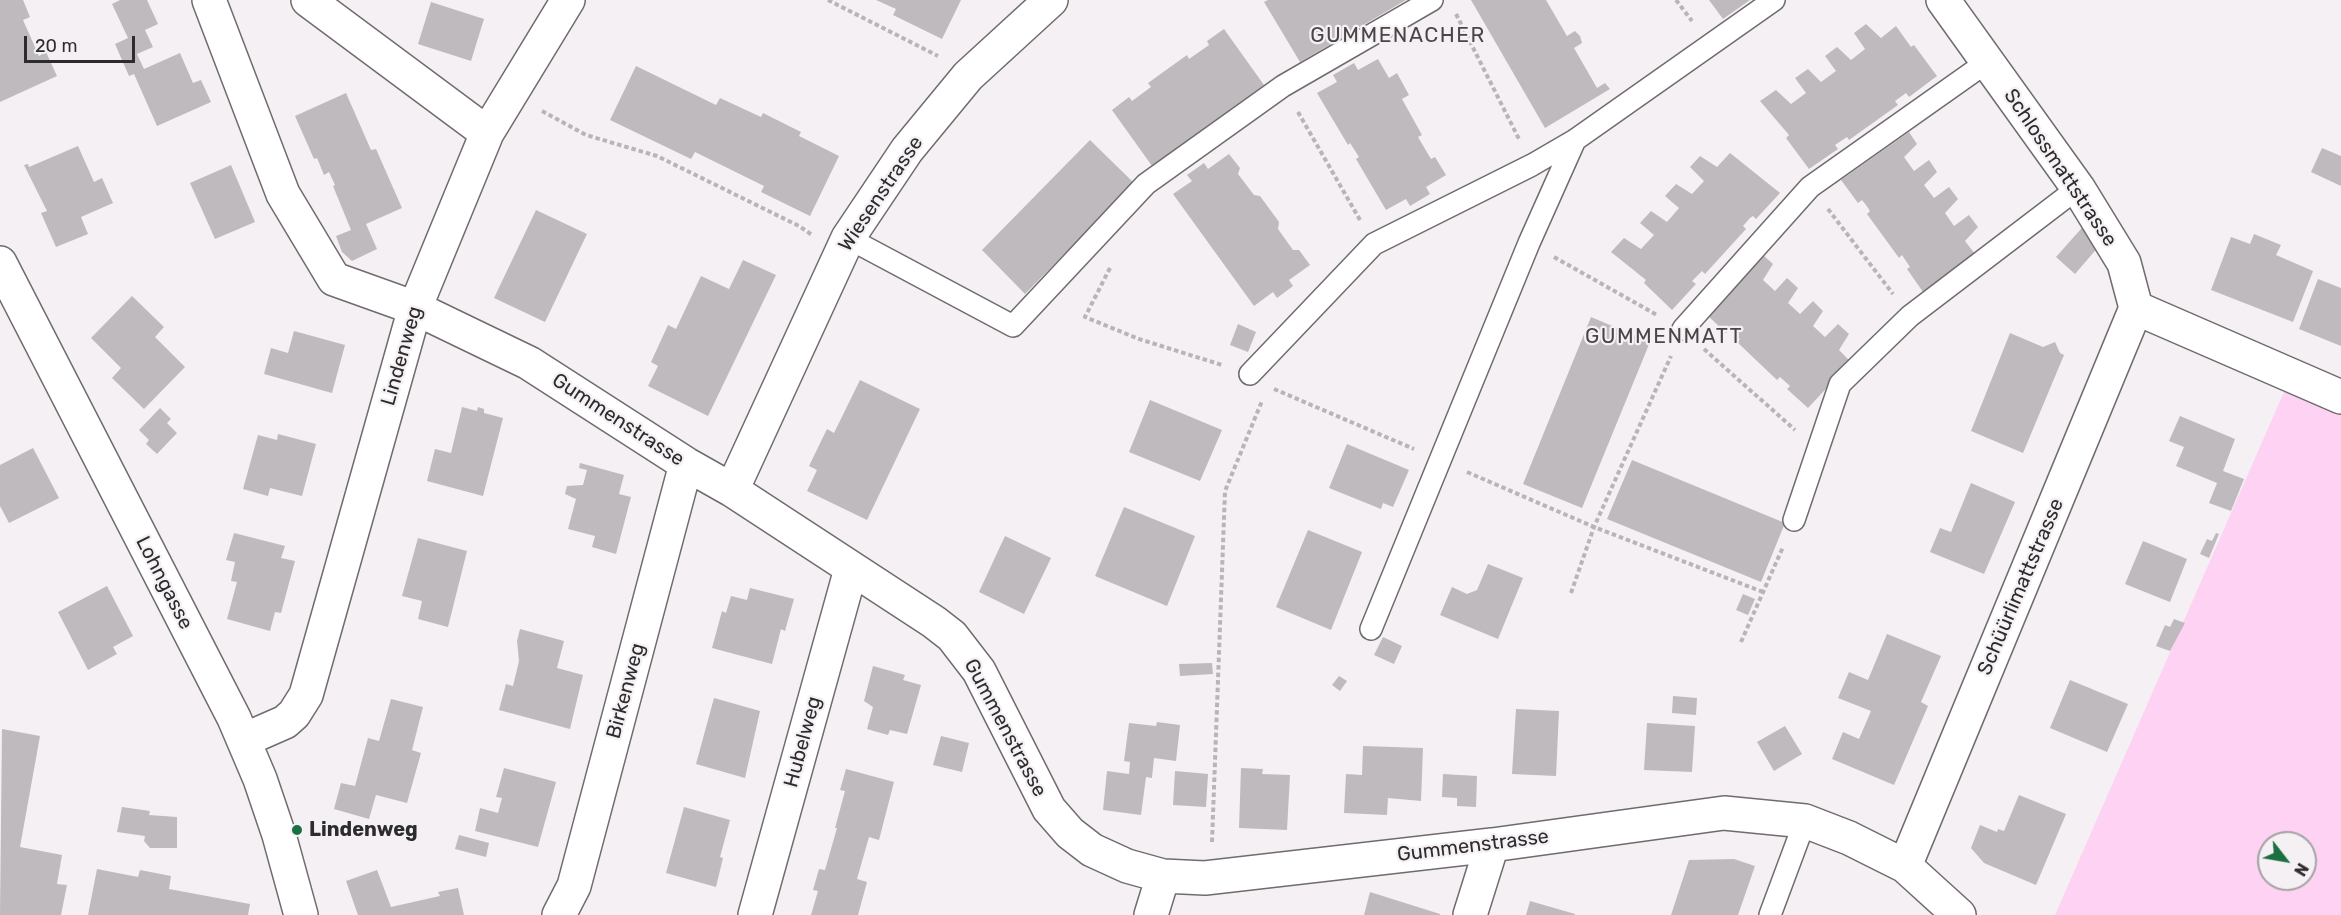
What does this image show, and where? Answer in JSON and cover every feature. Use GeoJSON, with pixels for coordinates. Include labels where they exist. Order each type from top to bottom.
{"type":"FeatureCollection","features":[{"type":"Feature","properties":{"kind":"street","name":"Gummenstrasse"},"geometry":{"type":"LineString","coordinates":[[209,0],[283,194],[334,279],[415,308],[529,363],[686,464],[732,490],[952,636],[979,671],[1048,809],[1070,833],[1092,850],[1127,866],[1163,876],[1205,878],[1492,845],[1724,813],[1805,821],[1849,838],[1905,866],[1959,915]]}},
{"type":"Feature","properties":{"kind":"street"},"geometry":{"type":"LineString","coordinates":[[308,0],[488,133]]}},
{"type":"Feature","properties":{"kind":"street","name":"Lindenweg"},"geometry":{"type":"LineString","coordinates":[[244,740],[285,722],[294,714],[306,695],[415,308],[488,133],[568,0]]}},
{"type":"Feature","properties":{"kind":"street","name":"Wiesenstrasse"},"geometry":{"type":"LineString","coordinates":[[732,490],[844,246],[907,150],[968,76],[1051,0]]}},
{"type":"Feature","properties":{"kind":"street","name":"Schlossmattstrasse"},"geometry":{"type":"LineString","coordinates":[[1943,0],[2078,188],[2124,262],[2136,308]]}},
{"type":"Feature","properties":{"kind":"street","name":"Lohngasse"},"geometry":{"type":"LineString","coordinates":[[0,263],[244,740],[279,835],[301,915]]}},
{"type":"Feature","properties":{"kind":"street"},"geometry":{"type":"LineString","coordinates":[[2136,308],[2341,398]]}},
{"type":"Feature","properties":{"kind":"street","name":"Schüürlimattstrasse"},"geometry":{"type":"LineString","coordinates":[[1905,866],[2136,308]]}},
{"type":"Feature","properties":{"kind":"street","name":"Birkenweg"},"geometry":{"type":"LineString","coordinates":[[559,915],[574,886],[686,464]]}},
{"type":"Feature","properties":{"kind":"street","name":"Hubelweg"},"geometry":{"type":"LineString","coordinates":[[755,915],[851,568]]}},
{"type":"Feature","properties":{"kind":"street"},"geometry":{"type":"LineString","coordinates":[[1470,915],[1492,845]]}},
{"type":"Feature","properties":{"kind":"street"},"geometry":{"type":"LineString","coordinates":[[1151,915],[1163,876]]}},
{"type":"Feature","properties":{"kind":"lane"},"geometry":{"type":"LineString","coordinates":[[844,246],[1013,326],[1146,184],[1283,86],[1432,0]]}},
{"type":"Feature","properties":{"kind":"lane"},"geometry":{"type":"LineString","coordinates":[[1250,374],[1374,244],[1532,165],[1575,140],[1774,0]]}},
{"type":"Feature","properties":{"kind":"lane"},"geometry":{"type":"LineString","coordinates":[[1683,329],[1810,187],[1988,62]]}},
{"type":"Feature","properties":{"kind":"lane"},"geometry":{"type":"LineString","coordinates":[[1371,628],[1575,140]]}},
{"type":"Feature","properties":{"kind":"lane"},"geometry":{"type":"LineString","coordinates":[[1794,520],[1840,384],[1910,316],[2078,188]]}},
{"type":"Feature","properties":{"kind":"lane"},"geometry":{"type":"LineString","coordinates":[[1770,915],[1805,821]]}},
{"type":"Feature","properties":{"kind":"path"},"geometry":{"type":"LineString","coordinates":[[828,0],[931,52],[968,76]]}},
{"type":"Feature","properties":{"kind":"path"},"geometry":{"type":"LineString","coordinates":[[1454,10],[1532,165]]}},
{"type":"Feature","properties":{"kind":"path"},"geometry":{"type":"LineString","coordinates":[[1283,86],[1374,244]]}},
{"type":"Feature","properties":{"kind":"path"},"geometry":{"type":"LineString","coordinates":[[511,95],[586,135],[657,156],[844,246]]}},
{"type":"Feature","properties":{"kind":"path"},"geometry":{"type":"LineString","coordinates":[[1810,187],[1910,316]]}},
{"type":"Feature","properties":{"kind":"path"},"geometry":{"type":"LineString","coordinates":[[1112,264],[1086,317],[1140,339],[1250,374],[1268,387],[1594,527],[1763,592]]}},
{"type":"Feature","properties":{"kind":"path"},"geometry":{"type":"LineString","coordinates":[[1571,593],[1594,527],[1683,329]]}},
{"type":"Feature","properties":{"kind":"path"},"geometry":{"type":"LineString","coordinates":[[1212,844],[1225,491],[1268,387]]}},
{"type":"Feature","properties":{"kind":"path"},"geometry":{"type":"LineString","coordinates":[[1741,642],[1794,520]]}},
{"type":"Feature","properties":{"kind":"shaded area"},"geometry":{"type":"Polygon","coordinates":[[[2291,376],[2341,397],[2341,915],[2055,915],[2291,376]]]}},
{"type":"Feature","properties":{"kind":"building"},"geometry":{"type":"Polygon","coordinates":[[[0,0],[23,0],[30,17],[23,20],[39,56],[46,52],[57,76],[0,102],[0,0]]]}},
{"type":"Feature","properties":{"kind":"building"},"geometry":{"type":"Polygon","coordinates":[[[120,0],[147,0],[158,24],[145,30],[153,47],[137,54],[144,69],[180,53],[193,83],[201,80],[211,102],[157,126],[134,74],[129,76],[115,44],[128,38],[112,4],[120,0]]]}},
{"type":"Feature","properties":{"kind":"building"},"geometry":{"type":"Polygon","coordinates":[[[876,0],[961,0],[942,39],[893,15],[896,9],[876,0]]]}},
{"type":"Feature","properties":{"kind":"building"},"geometry":{"type":"Polygon","coordinates":[[[1268,0],[1406,0],[1300,62],[1264,2],[1268,0]]]}},
{"type":"Feature","properties":{"kind":"building"},"geometry":{"type":"Polygon","coordinates":[[[1471,0],[1546,0],[1567,36],[1575,31],[1580,36],[1582,43],[1574,48],[1597,88],[1605,83],[1610,89],[1545,128],[1471,0]]]}},
{"type":"Feature","properties":{"kind":"building"},"geometry":{"type":"Polygon","coordinates":[[[1709,0],[1750,0],[1723,19],[1709,0]]]}},
{"type":"Feature","properties":{"kind":"building"},"geometry":{"type":"Polygon","coordinates":[[[431,2],[484,19],[471,61],[418,44],[431,2]]]}},
{"type":"Feature","properties":{"kind":"building"},"geometry":{"type":"Polygon","coordinates":[[[1866,24],[1881,38],[1896,26],[1911,47],[1914,45],[1937,76],[1909,97],[1906,93],[1895,101],[1898,105],[1849,140],[1847,137],[1835,145],[1838,149],[1809,169],[1786,138],[1789,135],[1760,101],[1776,90],[1791,104],[1806,93],[1795,78],[1808,69],[1821,82],[1836,71],[1825,56],[1837,47],[1851,60],[1865,49],[1854,33],[1866,24]]]}},
{"type":"Feature","properties":{"kind":"building"},"geometry":{"type":"Polygon","coordinates":[[[1224,29],[1264,85],[1152,166],[1112,110],[1129,97],[1132,101],[1151,87],[1148,83],[1187,55],[1189,59],[1209,45],[1207,41],[1224,29]]]}},
{"type":"Feature","properties":{"kind":"building"},"geometry":{"type":"Polygon","coordinates":[[[1378,59],[1389,78],[1397,73],[1409,95],[1402,99],[1422,135],[1418,137],[1431,159],[1435,157],[1446,175],[1426,187],[1430,194],[1410,206],[1406,199],[1386,210],[1356,159],[1359,157],[1350,143],[1348,145],[1317,93],[1337,82],[1333,75],[1354,63],[1358,70],[1378,59]]]}},
{"type":"Feature","properties":{"kind":"building"},"geometry":{"type":"Polygon","coordinates":[[[636,66],[716,105],[720,98],[761,117],[763,113],[801,132],[799,136],[839,156],[810,216],[761,192],[764,186],[695,152],[691,159],[610,120],[636,66]]]}},
{"type":"Feature","properties":{"kind":"building"},"geometry":{"type":"Polygon","coordinates":[[[346,93],[371,150],[376,149],[402,208],[366,224],[377,249],[352,261],[342,252],[336,236],[351,230],[333,186],[335,185],[329,172],[324,175],[317,158],[314,159],[295,116],[346,93]]]}},
{"type":"Feature","properties":{"kind":"building"},"geometry":{"type":"Polygon","coordinates":[[[1909,132],[1917,144],[1904,157],[1914,171],[1929,160],[1937,172],[1924,185],[1934,198],[1949,187],[1958,199],[1945,213],[1954,226],[1969,215],[1978,227],[1965,241],[1975,254],[1923,292],[1907,269],[1910,267],[1902,255],[1899,258],[1867,214],[1870,211],[1866,205],[1862,200],[1858,203],[1841,180],[1909,132]]]}},
{"type":"Feature","properties":{"kind":"building"},"geometry":{"type":"Polygon","coordinates":[[[1090,140],[1134,183],[1025,294],[982,250],[1090,140]]]}},
{"type":"Feature","properties":{"kind":"building"},"geometry":{"type":"Polygon","coordinates":[[[78,146],[94,182],[102,178],[113,203],[81,217],[88,234],[56,247],[41,213],[47,211],[24,165],[28,164],[29,167],[78,146]]]}},
{"type":"Feature","properties":{"kind":"building"},"geometry":{"type":"Polygon","coordinates":[[[2322,148],[2341,156],[2341,186],[2311,172],[2322,148]]]}},
{"type":"Feature","properties":{"kind":"building"},"geometry":{"type":"Polygon","coordinates":[[[1730,153],[1780,193],[1756,219],[1753,216],[1750,218],[1743,226],[1746,229],[1705,274],[1702,271],[1692,281],[1696,284],[1672,310],[1644,283],[1646,280],[1611,252],[1624,238],[1641,249],[1654,235],[1640,223],[1651,211],[1667,222],[1679,208],[1665,196],[1676,184],[1692,194],[1704,181],[1690,167],[1700,156],[1717,167],[1730,153]]]}},
{"type":"Feature","properties":{"kind":"building"},"geometry":{"type":"Polygon","coordinates":[[[1229,154],[1240,168],[1238,174],[1254,195],[1260,196],[1279,222],[1278,229],[1293,250],[1299,250],[1310,265],[1289,280],[1293,286],[1277,298],[1273,292],[1254,306],[1173,194],[1192,181],[1187,175],[1204,163],[1208,169],[1229,154]]]}},
{"type":"Feature","properties":{"kind":"building"},"geometry":{"type":"Polygon","coordinates":[[[231,165],[255,222],[215,239],[190,183],[231,165]]]}},
{"type":"Feature","properties":{"kind":"building"},"geometry":{"type":"Polygon","coordinates":[[[536,210],[587,234],[545,322],[494,298],[536,210]]]}},
{"type":"Feature","properties":{"kind":"building"},"geometry":{"type":"Polygon","coordinates":[[[2088,221],[2106,238],[2075,274],[2056,257],[2088,221]]]}},
{"type":"Feature","properties":{"kind":"building"},"geometry":{"type":"Polygon","coordinates":[[[2254,234],[2281,245],[2276,255],[2313,271],[2293,322],[2211,290],[2231,237],[2250,244],[2254,234]]]}},
{"type":"Feature","properties":{"kind":"building"},"geometry":{"type":"Polygon","coordinates":[[[1762,254],[1773,264],[1763,280],[1775,291],[1787,278],[1798,288],[1788,303],[1800,314],[1813,301],[1823,311],[1813,326],[1825,337],[1838,324],[1849,334],[1839,350],[1851,362],[1808,408],[1787,389],[1790,386],[1780,377],[1777,380],[1737,342],[1740,339],[1730,330],[1726,333],[1706,314],[1762,254]]]}},
{"type":"Feature","properties":{"kind":"building"},"geometry":{"type":"Polygon","coordinates":[[[743,260],[776,275],[708,416],[648,386],[658,366],[651,362],[668,325],[676,329],[701,276],[729,289],[743,260]]]}},
{"type":"Feature","properties":{"kind":"building"},"geometry":{"type":"Polygon","coordinates":[[[2318,279],[2341,288],[2341,346],[2299,329],[2318,279]]]}},
{"type":"Feature","properties":{"kind":"building"},"geometry":{"type":"Polygon","coordinates":[[[132,296],[164,327],[155,337],[185,367],[144,409],[112,378],[121,368],[91,338],[132,296]]]}},
{"type":"Feature","properties":{"kind":"building"},"geometry":{"type":"Polygon","coordinates":[[[1591,317],[1650,342],[1582,508],[1523,484],[1591,317]]]}},
{"type":"Feature","properties":{"kind":"building"},"geometry":{"type":"Polygon","coordinates":[[[1238,324],[1256,332],[1248,352],[1230,345],[1238,324]]]}},
{"type":"Feature","properties":{"kind":"building"},"geometry":{"type":"Polygon","coordinates":[[[294,331],[345,345],[332,393],[264,374],[271,348],[288,353],[294,331]]]}},
{"type":"Feature","properties":{"kind":"building"},"geometry":{"type":"Polygon","coordinates":[[[2010,333],[2043,347],[2055,342],[2060,353],[2064,355],[2023,453],[1971,431],[2010,333]]]}},
{"type":"Feature","properties":{"kind":"building"},"geometry":{"type":"Polygon","coordinates":[[[860,380],[920,409],[867,520],[807,491],[817,470],[809,466],[827,429],[834,433],[860,380]]]}},
{"type":"Feature","properties":{"kind":"building"},"geometry":{"type":"Polygon","coordinates":[[[1150,400],[1222,430],[1200,481],[1129,452],[1150,400]]]}},
{"type":"Feature","properties":{"kind":"building"},"geometry":{"type":"Polygon","coordinates":[[[462,407],[477,411],[478,407],[484,409],[484,413],[503,418],[483,496],[427,481],[435,449],[451,453],[462,407]]]}},
{"type":"Feature","properties":{"kind":"building"},"geometry":{"type":"Polygon","coordinates":[[[160,408],[171,419],[167,423],[177,433],[157,454],[146,444],[149,440],[139,430],[160,408]]]}},
{"type":"Feature","properties":{"kind":"building"},"geometry":{"type":"Polygon","coordinates":[[[2180,416],[2235,439],[2223,471],[2244,479],[2231,511],[2209,503],[2217,483],[2176,466],[2184,447],[2169,441],[2180,416]]]}},
{"type":"Feature","properties":{"kind":"building"},"geometry":{"type":"Polygon","coordinates":[[[278,434],[316,444],[302,496],[270,488],[268,496],[243,489],[258,435],[277,440],[278,434]]]}},
{"type":"Feature","properties":{"kind":"building"},"geometry":{"type":"Polygon","coordinates":[[[1347,444],[1409,470],[1393,507],[1383,503],[1381,509],[1329,488],[1347,444]]]}},
{"type":"Feature","properties":{"kind":"building"},"geometry":{"type":"Polygon","coordinates":[[[33,448],[59,498],[9,523],[0,506],[0,465],[33,448]]]}},
{"type":"Feature","properties":{"kind":"building"},"geometry":{"type":"Polygon","coordinates":[[[1632,460],[1785,523],[1761,582],[1607,519],[1632,460]]]}},
{"type":"Feature","properties":{"kind":"building"},"geometry":{"type":"Polygon","coordinates":[[[580,463],[624,475],[619,494],[631,497],[616,554],[592,547],[595,536],[568,529],[576,499],[565,494],[567,486],[583,485],[587,470],[579,468],[580,463]]]}},
{"type":"Feature","properties":{"kind":"building"},"geometry":{"type":"Polygon","coordinates":[[[1971,483],[2015,502],[1984,574],[1930,552],[1940,528],[1951,532],[1971,483]]]}},
{"type":"Feature","properties":{"kind":"building"},"geometry":{"type":"Polygon","coordinates":[[[1124,507],[1195,536],[1167,606],[1095,576],[1124,507]]]}},
{"type":"Feature","properties":{"kind":"building"},"geometry":{"type":"Polygon","coordinates":[[[1308,530],[1362,552],[1331,630],[1276,607],[1308,530]]]}},
{"type":"Feature","properties":{"kind":"building"},"geometry":{"type":"Polygon","coordinates":[[[234,533],[285,546],[281,558],[295,561],[281,613],[275,612],[270,631],[227,619],[237,582],[231,581],[235,562],[226,560],[234,533]]]}},
{"type":"Feature","properties":{"kind":"building"},"geometry":{"type":"Polygon","coordinates":[[[2216,533],[2219,534],[2209,558],[2200,554],[2207,539],[2212,541],[2216,533]]]}},
{"type":"Feature","properties":{"kind":"building"},"geometry":{"type":"Polygon","coordinates":[[[1005,536],[1051,558],[1024,614],[979,592],[1005,536]]]}},
{"type":"Feature","properties":{"kind":"building"},"geometry":{"type":"Polygon","coordinates":[[[418,538],[467,551],[448,627],[418,619],[422,601],[402,596],[418,538]]]}},
{"type":"Feature","properties":{"kind":"building"},"geometry":{"type":"Polygon","coordinates":[[[2143,541],[2187,559],[2170,602],[2125,584],[2143,541]]]}},
{"type":"Feature","properties":{"kind":"building"},"geometry":{"type":"Polygon","coordinates":[[[1488,564],[1523,578],[1498,639],[1440,615],[1452,587],[1467,594],[1477,590],[1488,564]]]}},
{"type":"Feature","properties":{"kind":"building"},"geometry":{"type":"Polygon","coordinates":[[[107,586],[133,636],[113,647],[117,654],[88,670],[58,612],[107,586]]]}},
{"type":"Feature","properties":{"kind":"building"},"geometry":{"type":"Polygon","coordinates":[[[750,588],[794,599],[785,631],[781,629],[772,664],[712,648],[722,611],[726,613],[731,596],[747,600],[750,588]]]}},
{"type":"Feature","properties":{"kind":"building"},"geometry":{"type":"Polygon","coordinates":[[[1743,594],[1755,599],[1748,615],[1736,610],[1743,594]]]}},
{"type":"Feature","properties":{"kind":"building"},"geometry":{"type":"Polygon","coordinates":[[[2174,619],[2185,623],[2170,651],[2156,646],[2165,625],[2170,627],[2174,619]]]}},
{"type":"Feature","properties":{"kind":"building"},"geometry":{"type":"Polygon","coordinates":[[[520,629],[564,641],[557,668],[583,675],[570,729],[499,710],[506,684],[513,686],[519,661],[517,641],[520,629]]]}},
{"type":"Feature","properties":{"kind":"building"},"geometry":{"type":"Polygon","coordinates":[[[1887,634],[1941,656],[1921,702],[1928,706],[1894,785],[1832,759],[1843,732],[1859,739],[1871,711],[1838,698],[1849,672],[1868,680],[1887,634]]]}},
{"type":"Feature","properties":{"kind":"building"},"geometry":{"type":"Polygon","coordinates":[[[1383,637],[1402,646],[1394,664],[1374,655],[1383,637]]]}},
{"type":"Feature","properties":{"kind":"building"},"geometry":{"type":"Polygon","coordinates":[[[1212,663],[1213,674],[1180,676],[1179,664],[1212,663]]]}},
{"type":"Feature","properties":{"kind":"building"},"geometry":{"type":"Polygon","coordinates":[[[873,666],[905,675],[903,680],[921,685],[907,734],[890,730],[888,735],[867,729],[873,707],[864,701],[873,666]]]}},
{"type":"Feature","properties":{"kind":"building"},"geometry":{"type":"Polygon","coordinates":[[[1339,676],[1347,681],[1340,691],[1332,685],[1339,676]]]}},
{"type":"Feature","properties":{"kind":"building"},"geometry":{"type":"Polygon","coordinates":[[[2070,680],[2128,704],[2107,752],[2050,728],[2070,680]]]}},
{"type":"Feature","properties":{"kind":"building"},"geometry":{"type":"Polygon","coordinates":[[[1673,696],[1697,698],[1696,715],[1672,713],[1673,696]]]}},
{"type":"Feature","properties":{"kind":"building"},"geometry":{"type":"Polygon","coordinates":[[[714,698],[760,711],[745,778],[696,764],[714,698]]]}},
{"type":"Feature","properties":{"kind":"building"},"geometry":{"type":"Polygon","coordinates":[[[391,699],[423,707],[412,750],[421,753],[407,803],[376,795],[369,819],[334,809],[341,783],[355,786],[368,738],[379,741],[391,699]]]}},
{"type":"Feature","properties":{"kind":"building"},"geometry":{"type":"Polygon","coordinates":[[[1516,709],[1559,711],[1556,776],[1512,774],[1516,709]]]}},
{"type":"Feature","properties":{"kind":"building"},"geometry":{"type":"Polygon","coordinates":[[[1157,722],[1180,725],[1176,761],[1154,758],[1152,778],[1146,777],[1141,815],[1103,810],[1107,771],[1129,774],[1130,762],[1124,761],[1129,723],[1156,726],[1157,722]]]}},
{"type":"Feature","properties":{"kind":"building"},"geometry":{"type":"Polygon","coordinates":[[[1647,723],[1695,726],[1692,772],[1644,770],[1647,723]]]}},
{"type":"Feature","properties":{"kind":"building"},"geometry":{"type":"Polygon","coordinates":[[[1785,726],[1802,754],[1774,771],[1757,742],[1785,726]]]}},
{"type":"Feature","properties":{"kind":"building"},"geometry":{"type":"Polygon","coordinates":[[[2,729],[40,736],[20,847],[62,855],[57,884],[67,885],[61,915],[0,915],[2,729]]]}},
{"type":"Feature","properties":{"kind":"building"},"geometry":{"type":"Polygon","coordinates":[[[941,736],[969,743],[962,772],[933,765],[941,736]]]}},
{"type":"Feature","properties":{"kind":"building"},"geometry":{"type":"Polygon","coordinates":[[[1363,746],[1423,748],[1421,801],[1388,798],[1387,815],[1344,813],[1346,774],[1362,775],[1363,746]]]}},
{"type":"Feature","properties":{"kind":"building"},"geometry":{"type":"Polygon","coordinates":[[[504,768],[556,782],[538,847],[475,831],[480,808],[498,813],[502,798],[496,797],[504,768]]]}},
{"type":"Feature","properties":{"kind":"building"},"geometry":{"type":"Polygon","coordinates":[[[1241,768],[1263,769],[1262,774],[1290,775],[1287,830],[1239,828],[1241,768]]]}},
{"type":"Feature","properties":{"kind":"building"},"geometry":{"type":"Polygon","coordinates":[[[846,769],[894,782],[879,840],[869,837],[857,879],[867,882],[858,915],[811,915],[818,891],[813,890],[819,869],[825,870],[837,828],[835,828],[845,791],[840,790],[846,769]]]}},
{"type":"Feature","properties":{"kind":"building"},"geometry":{"type":"Polygon","coordinates":[[[1175,771],[1208,774],[1206,807],[1173,805],[1175,771]]]}},
{"type":"Feature","properties":{"kind":"building"},"geometry":{"type":"Polygon","coordinates":[[[1443,774],[1477,776],[1476,807],[1457,806],[1457,798],[1442,797],[1443,774]]]}},
{"type":"Feature","properties":{"kind":"building"},"geometry":{"type":"Polygon","coordinates":[[[2019,795],[2066,814],[2036,885],[1984,863],[1971,848],[1980,825],[1997,832],[1998,829],[2004,831],[2019,795]]]}},
{"type":"Feature","properties":{"kind":"building"},"geometry":{"type":"Polygon","coordinates":[[[122,807],[150,811],[149,815],[177,817],[177,848],[150,848],[144,841],[145,836],[117,832],[122,807]]]}},
{"type":"Feature","properties":{"kind":"building"},"geometry":{"type":"Polygon","coordinates":[[[684,807],[730,820],[720,857],[723,858],[716,887],[666,873],[684,807]]]}},
{"type":"Feature","properties":{"kind":"building"},"geometry":{"type":"Polygon","coordinates":[[[459,835],[489,843],[486,857],[455,849],[459,835]]]}},
{"type":"Feature","properties":{"kind":"building"},"geometry":{"type":"Polygon","coordinates":[[[1734,859],[1755,866],[1738,915],[1671,915],[1689,860],[1734,859]]]}},
{"type":"Feature","properties":{"kind":"building"},"geometry":{"type":"Polygon","coordinates":[[[97,869],[138,877],[140,870],[171,876],[169,889],[250,904],[248,915],[88,915],[97,869]]]}},
{"type":"Feature","properties":{"kind":"building"},"geometry":{"type":"Polygon","coordinates":[[[377,870],[391,907],[440,896],[438,892],[458,888],[464,915],[358,915],[346,881],[377,870]]]}},
{"type":"Feature","properties":{"kind":"building"},"geometry":{"type":"Polygon","coordinates":[[[1370,892],[1440,914],[1440,915],[1364,915],[1370,892]]]}},
{"type":"Feature","properties":{"kind":"building"},"geometry":{"type":"Polygon","coordinates":[[[1530,901],[1575,914],[1575,915],[1526,915],[1530,901]]]}},
{"type":"Feature","properties":{"kind":"place","name":"Lindenweg"},"geometry":{"type":"Point","coordinates":[297,830]}},
{"type":"Feature","properties":{"kind":"district","name":"GUMMENACHER"},"geometry":{"type":"Point","coordinates":[1398,36]}},
{"type":"Feature","properties":{"kind":"district","name":"GUMMENMATT"},"geometry":{"type":"Point","coordinates":[1664,337]}}]}
